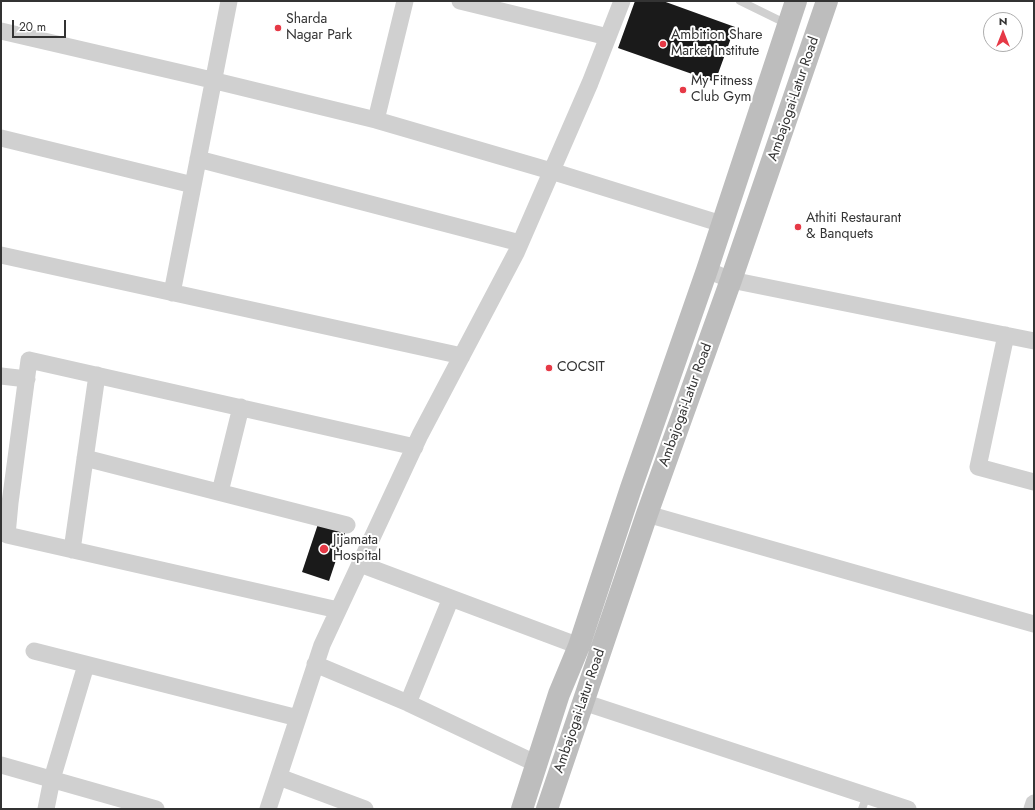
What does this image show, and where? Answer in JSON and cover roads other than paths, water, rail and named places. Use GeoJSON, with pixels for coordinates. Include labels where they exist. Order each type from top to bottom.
{"type":"FeatureCollection","features":[{"type":"Feature","properties":{"kind":"main road","name":"Ambajogai-Latur Road"},"geometry":{"type":"LineString","coordinates":[[522,809],[560,694],[579,646],[631,488],[707,270],[796,1]]}},
{"type":"Feature","properties":{"kind":"main road","name":"Ambajogai-Latur Road"},"geometry":{"type":"LineString","coordinates":[[547,809],[647,514],[731,280],[827,1]]}},
{"type":"Feature","properties":{"kind":"street"},"geometry":{"type":"LineString","coordinates":[[172,293],[229,1]]}},
{"type":"Feature","properties":{"kind":"street"},"geometry":{"type":"LineString","coordinates":[[376,120],[405,1]]}},
{"type":"Feature","properties":{"kind":"street"},"geometry":{"type":"LineString","coordinates":[[460,1],[608,37]]}},
{"type":"Feature","properties":{"kind":"street"},"geometry":{"type":"LineString","coordinates":[[268,809],[322,645],[415,446],[520,243],[590,83],[622,1]]}},
{"type":"Feature","properties":{"kind":"street"},"geometry":{"type":"LineString","coordinates":[[1,31],[376,120],[552,171],[722,224]]}},
{"type":"Feature","properties":{"kind":"street"},"geometry":{"type":"LineString","coordinates":[[1,138],[193,185]]}},
{"type":"Feature","properties":{"kind":"street"},"geometry":{"type":"LineString","coordinates":[[198,159],[520,243]]}},
{"type":"Feature","properties":{"kind":"street"},"geometry":{"type":"LineString","coordinates":[[1,255],[462,356]]}},
{"type":"Feature","properties":{"kind":"street"},"geometry":{"type":"LineString","coordinates":[[707,270],[731,280],[1006,335],[1034,342]]}},
{"type":"Feature","properties":{"kind":"street"},"geometry":{"type":"LineString","coordinates":[[1006,335],[978,467],[1034,482]]}},
{"type":"Feature","properties":{"kind":"street"},"geometry":{"type":"LineString","coordinates":[[338,610],[7,535],[5,502],[29,360],[415,446]]}},
{"type":"Feature","properties":{"kind":"street"},"geometry":{"type":"LineString","coordinates":[[72,550],[97,375]]}},
{"type":"Feature","properties":{"kind":"street"},"geometry":{"type":"LineString","coordinates":[[1,376],[27,379]]}},
{"type":"Feature","properties":{"kind":"street"},"geometry":{"type":"LineString","coordinates":[[220,492],[241,407]]}},
{"type":"Feature","properties":{"kind":"street"},"geometry":{"type":"LineString","coordinates":[[85,458],[347,525]]}},
{"type":"Feature","properties":{"kind":"street"},"geometry":{"type":"LineString","coordinates":[[647,514],[1034,624]]}},
{"type":"Feature","properties":{"kind":"street"},"geometry":{"type":"LineString","coordinates":[[360,564],[579,646]]}},
{"type":"Feature","properties":{"kind":"street"},"geometry":{"type":"LineString","coordinates":[[408,703],[451,598]]}},
{"type":"Feature","properties":{"kind":"street"},"geometry":{"type":"LineString","coordinates":[[34,652],[298,718]]}},
{"type":"Feature","properties":{"kind":"street"},"geometry":{"type":"LineString","coordinates":[[315,664],[408,703],[537,764]]}},
{"type":"Feature","properties":{"kind":"street"},"geometry":{"type":"LineString","coordinates":[[46,809],[52,779],[86,665]]}},
{"type":"Feature","properties":{"kind":"street"},"geometry":{"type":"LineString","coordinates":[[583,702],[865,802],[908,809]]}},
{"type":"Feature","properties":{"kind":"street"},"geometry":{"type":"LineString","coordinates":[[1,766],[156,809]]}},
{"type":"Feature","properties":{"kind":"street"},"geometry":{"type":"LineString","coordinates":[[279,777],[362,808]]}},
{"type":"Feature","properties":{"kind":"street"},"geometry":{"type":"LineString","coordinates":[[1032,809],[1034,803]]}},
{"type":"Feature","properties":{"kind":"lane"},"geometry":{"type":"LineString","coordinates":[[740,1],[787,25]]}},
{"type":"Feature","properties":{"kind":"place","name":"Sharda Nagar Park"},"geometry":{"type":"Point","coordinates":[278,28]}},
{"type":"Feature","properties":{"kind":"place","name":"Ambition Share Market Institute"},"geometry":{"type":"Point","coordinates":[663,44]}},
{"type":"Feature","properties":{"kind":"place","name":"My Fitness Club Gym"},"geometry":{"type":"Point","coordinates":[683,90]}},
{"type":"Feature","properties":{"kind":"place","name":"Athiti Restaurant & Banquets"},"geometry":{"type":"Point","coordinates":[798,227]}},
{"type":"Feature","properties":{"kind":"place","name":"COCSIT"},"geometry":{"type":"Point","coordinates":[549,368]}},
{"type":"Feature","properties":{"kind":"place","name":"Jijamata Hospital"},"geometry":{"type":"Point","coordinates":[324,549]}}]}
